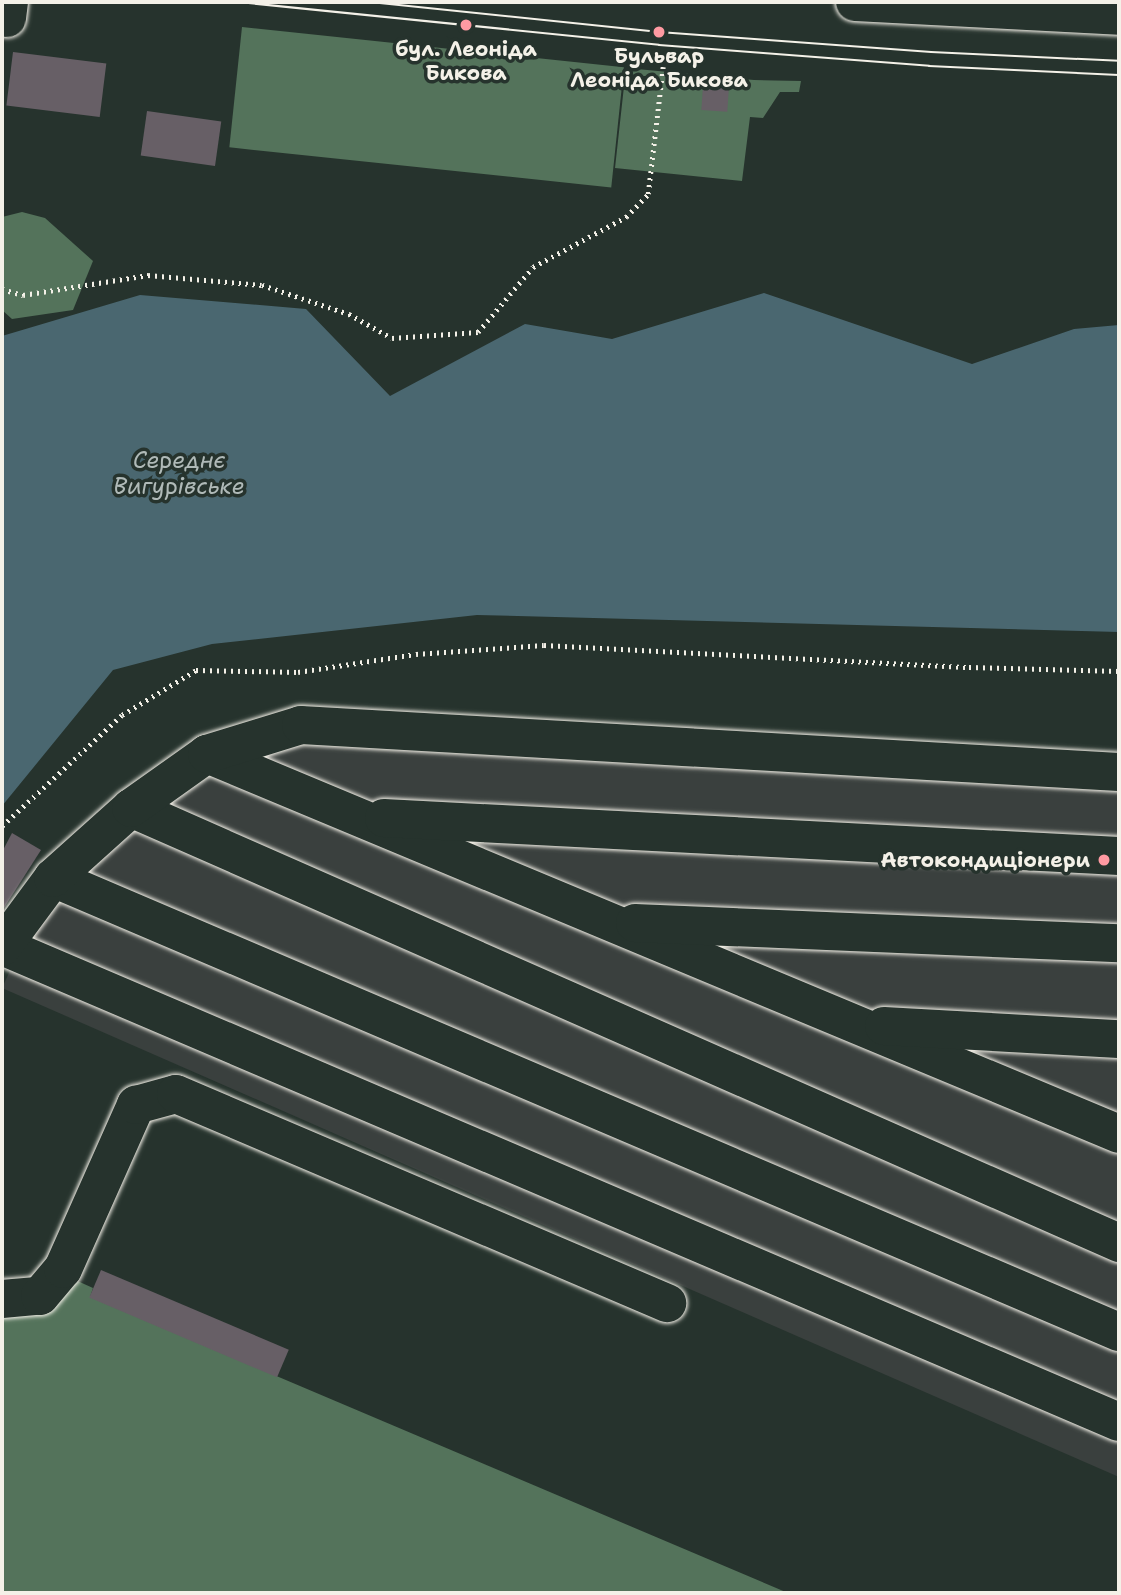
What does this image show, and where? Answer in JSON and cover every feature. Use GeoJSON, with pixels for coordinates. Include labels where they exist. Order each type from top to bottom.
{"type":"FeatureCollection","features":[{"type":"Feature","properties":{"kind":"street"},"geometry":{"type":"LineString","coordinates":[[855,2],[947,4],[1119,16]]}},
{"type":"Feature","properties":{"kind":"street"},"geometry":{"type":"LineString","coordinates":[[1119,772],[301,726],[207,754],[131,808],[53,877],[2,946],[1119,1422]]}},
{"type":"Feature","properties":{"kind":"street"},"geometry":{"type":"LineString","coordinates":[[207,754],[1119,1134]]}},
{"type":"Feature","properties":{"kind":"street"},"geometry":{"type":"LineString","coordinates":[[131,808],[1119,1243]]}},
{"type":"Feature","properties":{"kind":"street"},"geometry":{"type":"LineString","coordinates":[[355,816],[1119,856]]}},
{"type":"Feature","properties":{"kind":"street"},"geometry":{"type":"LineString","coordinates":[[53,877],[1119,1332]]}},
{"type":"Feature","properties":{"kind":"street"},"geometry":{"type":"LineString","coordinates":[[610,922],[1119,943]]}},
{"type":"Feature","properties":{"kind":"street"},"geometry":{"type":"LineString","coordinates":[[856,1025],[1119,1039]]}},
{"type":"Feature","properties":{"kind":"street"},"geometry":{"type":"LineString","coordinates":[[2,1300],[40,1296],[56,1278],[63,1269],[136,1105],[176,1094],[667,1303]]}},
{"type":"Feature","properties":{"kind":"path"},"geometry":{"type":"LineString","coordinates":[[2,289],[23,295],[148,275],[262,285],[349,314],[393,338],[478,332],[533,267],[626,217],[648,194],[663,66]]}},
{"type":"Feature","properties":{"kind":"path"},"geometry":{"type":"LineString","coordinates":[[2,826],[122,715],[196,670],[298,672],[416,654],[544,645],[969,667],[1119,671]]}},
{"type":"Feature","properties":{"kind":"shaded area"},"geometry":{"type":"Polygon","coordinates":[[[301,725],[1119,772],[1119,1477],[2,988],[53,878],[131,808],[301,725]]]}},
{"type":"Feature","properties":{"kind":"green space"},"geometry":{"type":"Polygon","coordinates":[[[242,27],[624,67],[611,187],[229,147],[242,27]]]}},
{"type":"Feature","properties":{"kind":"green space"},"geometry":{"type":"Polygon","coordinates":[[[626,68],[754,80],[801,81],[799,92],[780,92],[763,118],[750,117],[742,181],[615,168],[626,68]]]}},
{"type":"Feature","properties":{"kind":"green space"},"geometry":{"type":"Polygon","coordinates":[[[22,212],[45,218],[93,261],[73,310],[12,319],[2,310],[2,217],[22,212]]]}},
{"type":"Feature","properties":{"kind":"green space"},"geometry":{"type":"Polygon","coordinates":[[[73,1279],[93,1288],[90,1297],[788,1593],[2,1593],[2,1310],[73,1279]]]}},
{"type":"Feature","properties":{"kind":"water","name":"Середнє Вигурівське"},"geometry":{"type":"Polygon","coordinates":[[[764,293],[972,364],[1074,329],[1119,325],[1119,632],[477,615],[212,644],[113,670],[2,806],[2,336],[140,295],[306,309],[390,396],[525,324],[612,339],[764,293]]]}},
{"type":"Feature","properties":{"kind":"building"},"geometry":{"type":"Polygon","coordinates":[[[13,52],[106,63],[100,117],[6,106],[13,52]]]}},
{"type":"Feature","properties":{"kind":"building"},"geometry":{"type":"Polygon","coordinates":[[[703,86],[729,88],[727,112],[701,110],[703,86]]]}},
{"type":"Feature","properties":{"kind":"building"},"geometry":{"type":"Polygon","coordinates":[[[147,111],[221,121],[215,166],[141,156],[147,111]]]}},
{"type":"Feature","properties":{"kind":"building"},"geometry":{"type":"Polygon","coordinates":[[[12,833],[41,850],[2,911],[2,852],[12,833]]]}},
{"type":"Feature","properties":{"kind":"building"},"geometry":{"type":"Polygon","coordinates":[[[101,1270],[289,1350],[277,1377],[89,1298],[101,1270]]]}},
{"type":"Feature","properties":{"kind":"tram line"},"geometry":{"type":"LineString","coordinates":[[238,2],[659,45],[929,66],[1119,75]]}},
{"type":"Feature","properties":{"kind":"tram line"},"geometry":{"type":"LineString","coordinates":[[370,2],[659,32],[931,52],[1119,61]]}},
{"type":"Feature","properties":{"kind":"place","name":"бул. Леоніда Бикова"},"geometry":{"type":"Point","coordinates":[466,25]}},
{"type":"Feature","properties":{"kind":"place","name":"Бульвар Леоніда Бикова"},"geometry":{"type":"Point","coordinates":[659,32]}},
{"type":"Feature","properties":{"kind":"place","name":"Автокондиціонери"},"geometry":{"type":"Point","coordinates":[1104,860]}}]}
